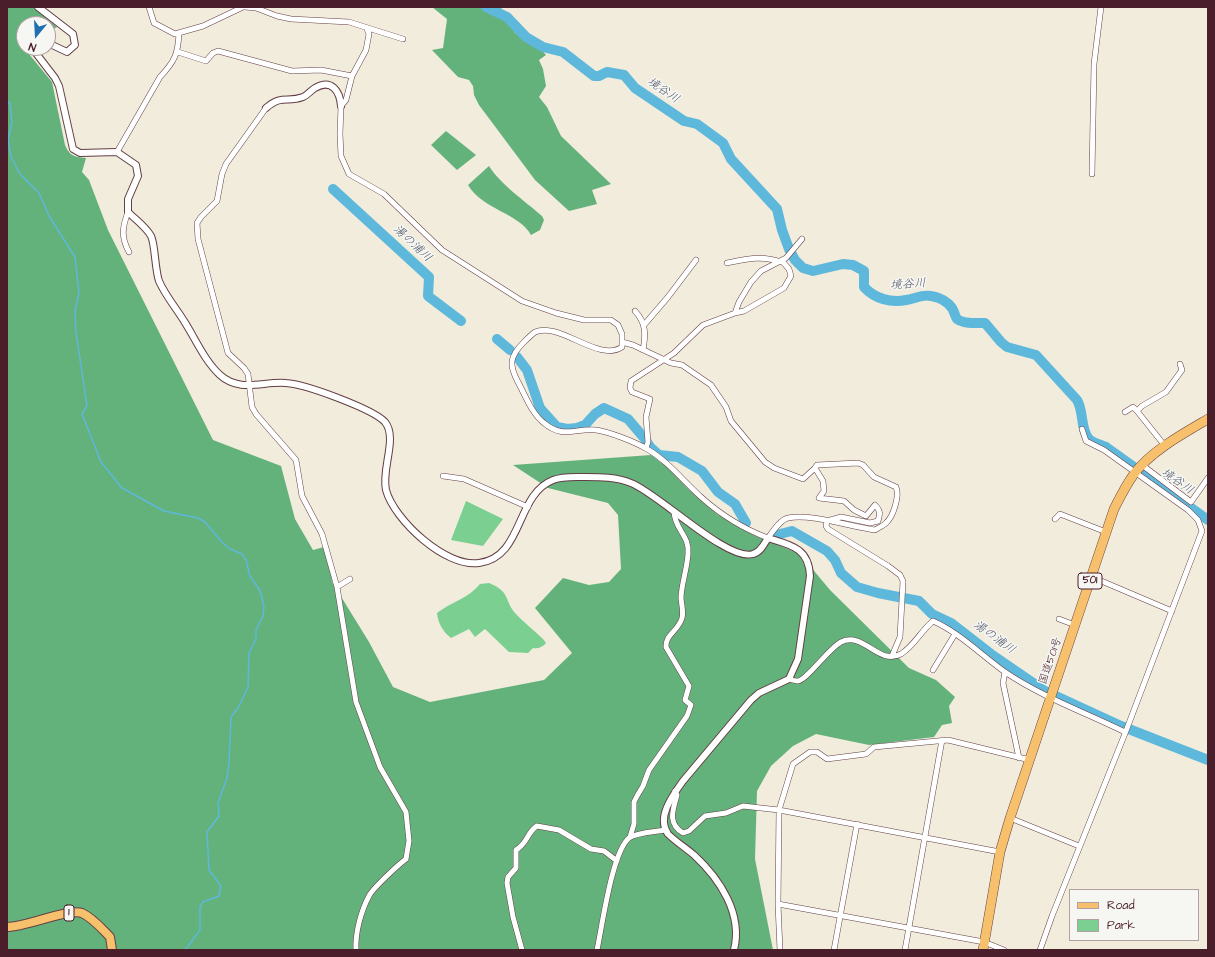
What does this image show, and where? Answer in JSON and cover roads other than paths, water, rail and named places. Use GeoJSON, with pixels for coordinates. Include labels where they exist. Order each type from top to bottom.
{"type":"FeatureCollection","features":[{"type":"Feature","properties":{"kind":"highway","name":"国道501号"},"geometry":{"type":"LineString","coordinates":[[984,946],[1000,852],[1010,818],[1114,509],[1139,469],[1165,446],[1208,419]]}},
{"type":"Feature","properties":{"kind":"main road","name":"1"},"geometry":{"type":"LineString","coordinates":[[7,928],[32,924],[63,914],[76,912],[92,920],[110,937],[112,950]]}},
{"type":"Feature","properties":{"kind":"street"},"geometry":{"type":"LineString","coordinates":[[38,7],[50,16]]}},
{"type":"Feature","properties":{"kind":"street"},"geometry":{"type":"LineString","coordinates":[[149,7],[154,23],[175,34],[217,21],[244,7],[266,10],[277,16],[291,19],[349,22],[367,29],[403,39]]}},
{"type":"Feature","properties":{"kind":"street"},"geometry":{"type":"LineString","coordinates":[[1092,174],[1094,64],[1101,7]]}},
{"type":"Feature","properties":{"kind":"street"},"geometry":{"type":"LineString","coordinates":[[56,21],[73,34],[75,40],[75,45],[67,52],[56,47]]}},
{"type":"Feature","properties":{"kind":"street"},"geometry":{"type":"LineString","coordinates":[[342,106],[346,100],[352,76],[366,50],[369,34],[367,29]]}},
{"type":"Feature","properties":{"kind":"street"},"geometry":{"type":"LineString","coordinates":[[118,152],[160,77],[168,69],[178,52],[179,33]]}},
{"type":"Feature","properties":{"kind":"street"},"geometry":{"type":"LineString","coordinates":[[178,52],[206,61],[213,52],[218,51],[292,71],[321,70],[352,76]]}},
{"type":"Feature","properties":{"kind":"street"},"geometry":{"type":"LineString","coordinates":[[38,56],[55,78],[59,86],[73,149],[80,153],[118,152],[136,165],[138,176],[128,199],[128,212],[123,237],[129,252]]}},
{"type":"Feature","properties":{"kind":"street"},"geometry":{"type":"LineString","coordinates":[[356,950],[356,941],[359,928],[369,895],[394,868],[406,859],[409,847],[406,812],[380,767],[356,702],[337,587],[322,534],[302,496],[296,460],[256,414],[252,407],[248,374],[244,368],[228,353],[196,229],[201,217],[217,201],[222,174],[226,164],[266,108],[279,99],[305,97],[316,87],[324,85],[333,87],[338,91],[342,106],[340,134],[342,156],[349,174],[384,194],[442,250],[522,301],[556,313],[584,320],[611,320],[618,325],[622,334],[622,347],[618,350],[600,350],[559,333],[546,331],[536,332],[515,353],[511,360],[512,372],[536,415],[543,423],[562,433],[597,430],[647,445],[702,498],[725,515],[753,532],[798,548],[803,552],[810,568],[810,576],[801,625],[801,642],[798,659],[789,679]]}},
{"type":"Feature","properties":{"kind":"street"},"geometry":{"type":"LineString","coordinates":[[128,212],[152,237],[159,280],[198,345],[218,374],[227,381],[250,386],[282,382],[306,386],[383,420],[391,434],[384,477],[389,496],[400,514],[426,543],[450,558],[466,563],[478,564],[489,561],[502,554],[538,491],[553,480],[571,477],[610,477],[638,486],[724,546],[743,555],[750,555],[760,551],[775,528],[787,518],[801,517],[875,530],[887,522],[894,506],[898,491],[896,487],[874,477],[858,463],[817,465],[803,478],[774,468],[765,462],[731,421],[726,407],[711,385],[682,365],[622,342]]}},
{"type":"Feature","properties":{"kind":"street"},"geometry":{"type":"LineString","coordinates":[[735,313],[739,302],[751,282],[762,271],[782,262],[802,239]]}},
{"type":"Feature","properties":{"kind":"street"},"geometry":{"type":"LineString","coordinates":[[647,445],[646,417],[650,399],[632,392],[630,388],[631,381],[674,353],[703,325],[744,311],[784,288],[791,276],[789,269],[782,262],[756,258],[727,263]]}},
{"type":"Feature","properties":{"kind":"street"},"geometry":{"type":"LineString","coordinates":[[644,325],[668,297],[696,260]]}},
{"type":"Feature","properties":{"kind":"street"},"geometry":{"type":"LineString","coordinates":[[636,311],[643,320],[644,325],[645,340],[642,350]]}},
{"type":"Feature","properties":{"kind":"street"},"geometry":{"type":"LineString","coordinates":[[1137,411],[1142,406],[1166,392],[1182,370],[1180,364]]}},
{"type":"Feature","properties":{"kind":"street"},"geometry":{"type":"LineString","coordinates":[[1125,412],[1133,407],[1165,446]]}},
{"type":"Feature","properties":{"kind":"street"},"geometry":{"type":"LineString","coordinates":[[1082,429],[1086,441],[1139,469],[1191,502],[1208,478]]}},
{"type":"Feature","properties":{"kind":"street"},"geometry":{"type":"LineString","coordinates":[[815,468],[823,481],[824,491],[819,498],[844,501],[854,510],[866,516],[875,505],[879,509],[880,514],[878,521],[870,524],[841,517],[827,521]]}},
{"type":"Feature","properties":{"kind":"street"},"geometry":{"type":"LineString","coordinates":[[1040,950],[1202,531],[1198,520],[1188,510],[1139,469]]}},
{"type":"Feature","properties":{"kind":"street"},"geometry":{"type":"LineString","coordinates":[[442,476],[464,479],[528,507]]}},
{"type":"Feature","properties":{"kind":"street"},"geometry":{"type":"LineString","coordinates":[[597,950],[605,907],[617,861],[625,842],[630,837],[634,824],[634,802],[643,786],[649,770],[687,716],[691,705],[685,700],[689,686],[666,647],[666,642],[682,618],[682,579],[688,554],[688,543],[674,521],[674,512]]}},
{"type":"Feature","properties":{"kind":"street"},"geometry":{"type":"LineString","coordinates":[[1056,519],[1060,514],[1106,532]]}},
{"type":"Feature","properties":{"kind":"street"},"geometry":{"type":"LineString","coordinates":[[827,521],[826,526],[828,529],[845,538],[900,575],[903,581],[900,637],[892,656]]}},
{"type":"Feature","properties":{"kind":"street"},"geometry":{"type":"LineString","coordinates":[[1092,577],[1172,611]]}},
{"type":"Feature","properties":{"kind":"street"},"geometry":{"type":"LineString","coordinates":[[337,587],[341,586],[350,579]]}},
{"type":"Feature","properties":{"kind":"street"},"geometry":{"type":"LineString","coordinates":[[1059,619],[1076,625]]}},
{"type":"Feature","properties":{"kind":"street"},"geometry":{"type":"LineString","coordinates":[[734,950],[736,941],[735,920],[721,886],[696,857],[674,840],[665,830],[664,816],[675,791],[751,700],[760,693],[789,679],[799,681],[805,678],[830,651],[840,643],[850,639],[858,640],[874,650],[892,656],[900,654],[912,645],[922,629],[933,621],[945,626],[1005,672],[1051,696],[1126,729]]}},
{"type":"Feature","properties":{"kind":"street"},"geometry":{"type":"LineString","coordinates":[[933,670],[955,634]]}},
{"type":"Feature","properties":{"kind":"street"},"geometry":{"type":"LineString","coordinates":[[1005,672],[1003,683],[1019,758]]}},
{"type":"Feature","properties":{"kind":"street"},"geometry":{"type":"LineString","coordinates":[[905,950],[942,740]]}},
{"type":"Feature","properties":{"kind":"street"},"geometry":{"type":"LineString","coordinates":[[780,950],[778,904],[779,810],[793,764],[810,752],[816,752],[827,759],[866,754],[874,747],[942,740],[1030,760]]}},
{"type":"Feature","properties":{"kind":"street"},"geometry":{"type":"LineString","coordinates":[[675,791],[677,795],[672,814],[673,824],[683,833],[689,831],[705,816],[726,813],[743,806],[779,810],[1000,852]]}},
{"type":"Feature","properties":{"kind":"street"},"geometry":{"type":"LineString","coordinates":[[1010,818],[1080,846]]}},
{"type":"Feature","properties":{"kind":"street"},"geometry":{"type":"LineString","coordinates":[[834,950],[856,824]]}},
{"type":"Feature","properties":{"kind":"street"},"geometry":{"type":"LineString","coordinates":[[522,950],[513,917],[507,883],[508,877],[516,868],[516,850],[524,846],[532,829],[537,826],[559,830],[591,849],[604,851],[617,861]]}},
{"type":"Feature","properties":{"kind":"street"},"geometry":{"type":"LineString","coordinates":[[630,837],[665,830]]}},
{"type":"Feature","properties":{"kind":"street"},"geometry":{"type":"LineString","coordinates":[[778,904],[908,927],[1004,950]]}},
{"type":"Feature","properties":{"kind":"waterway","name":"境谷川"},"geometry":{"type":"LineString","coordinates":[[486,7],[507,17],[526,37],[543,47],[563,52],[594,76],[599,76],[607,72],[624,75],[635,88],[684,121],[697,124],[723,143],[731,159],[777,209],[782,230],[789,249],[795,260],[803,268],[813,271],[843,264],[853,265],[864,271],[864,287],[873,295],[895,301],[924,296],[937,297],[945,301],[953,309],[957,319],[960,321],[985,323],[1007,347],[1036,355],[1077,400],[1081,409],[1084,430],[1089,439],[1106,447],[1208,520]]}},
{"type":"Feature","properties":{"kind":"waterway"},"geometry":{"type":"LineString","coordinates":[[7,100],[10,104],[12,123],[8,139],[11,157],[20,174],[39,193],[49,216],[75,257],[79,294],[75,311],[76,332],[87,406],[82,414],[101,462],[122,488],[164,511],[198,518],[205,522],[230,549],[242,554],[246,560],[250,576],[260,591],[264,607],[263,616],[256,630],[256,639],[249,653],[248,687],[238,708],[231,717],[229,763],[227,778],[218,803],[219,816],[207,832],[209,870],[221,886],[219,896],[203,902],[200,907],[200,930],[185,950]]}},
{"type":"Feature","properties":{"kind":"waterway","name":"湯の浦川"},"geometry":{"type":"LineString","coordinates":[[333,189],[429,277],[428,296],[461,321]]}},
{"type":"Feature","properties":{"kind":"waterway","name":"湯の浦川"},"geometry":{"type":"LineString","coordinates":[[497,339],[510,350]]}},
{"type":"Feature","properties":{"kind":"waterway","name":"湯の浦川"},"geometry":{"type":"LineString","coordinates":[[517,357],[527,370],[540,408],[557,427],[567,429],[585,425],[595,414],[604,408],[628,419],[650,447],[659,455],[678,457],[702,471],[718,492],[735,504],[746,523]]}},
{"type":"Feature","properties":{"kind":"waterway","name":"湯の浦川"},"geometry":{"type":"LineString","coordinates":[[776,535],[792,531],[827,551],[835,560],[841,573],[857,587],[878,593],[919,601],[932,614],[951,623],[991,654],[1045,691],[1121,726],[1208,760]]}}]}
